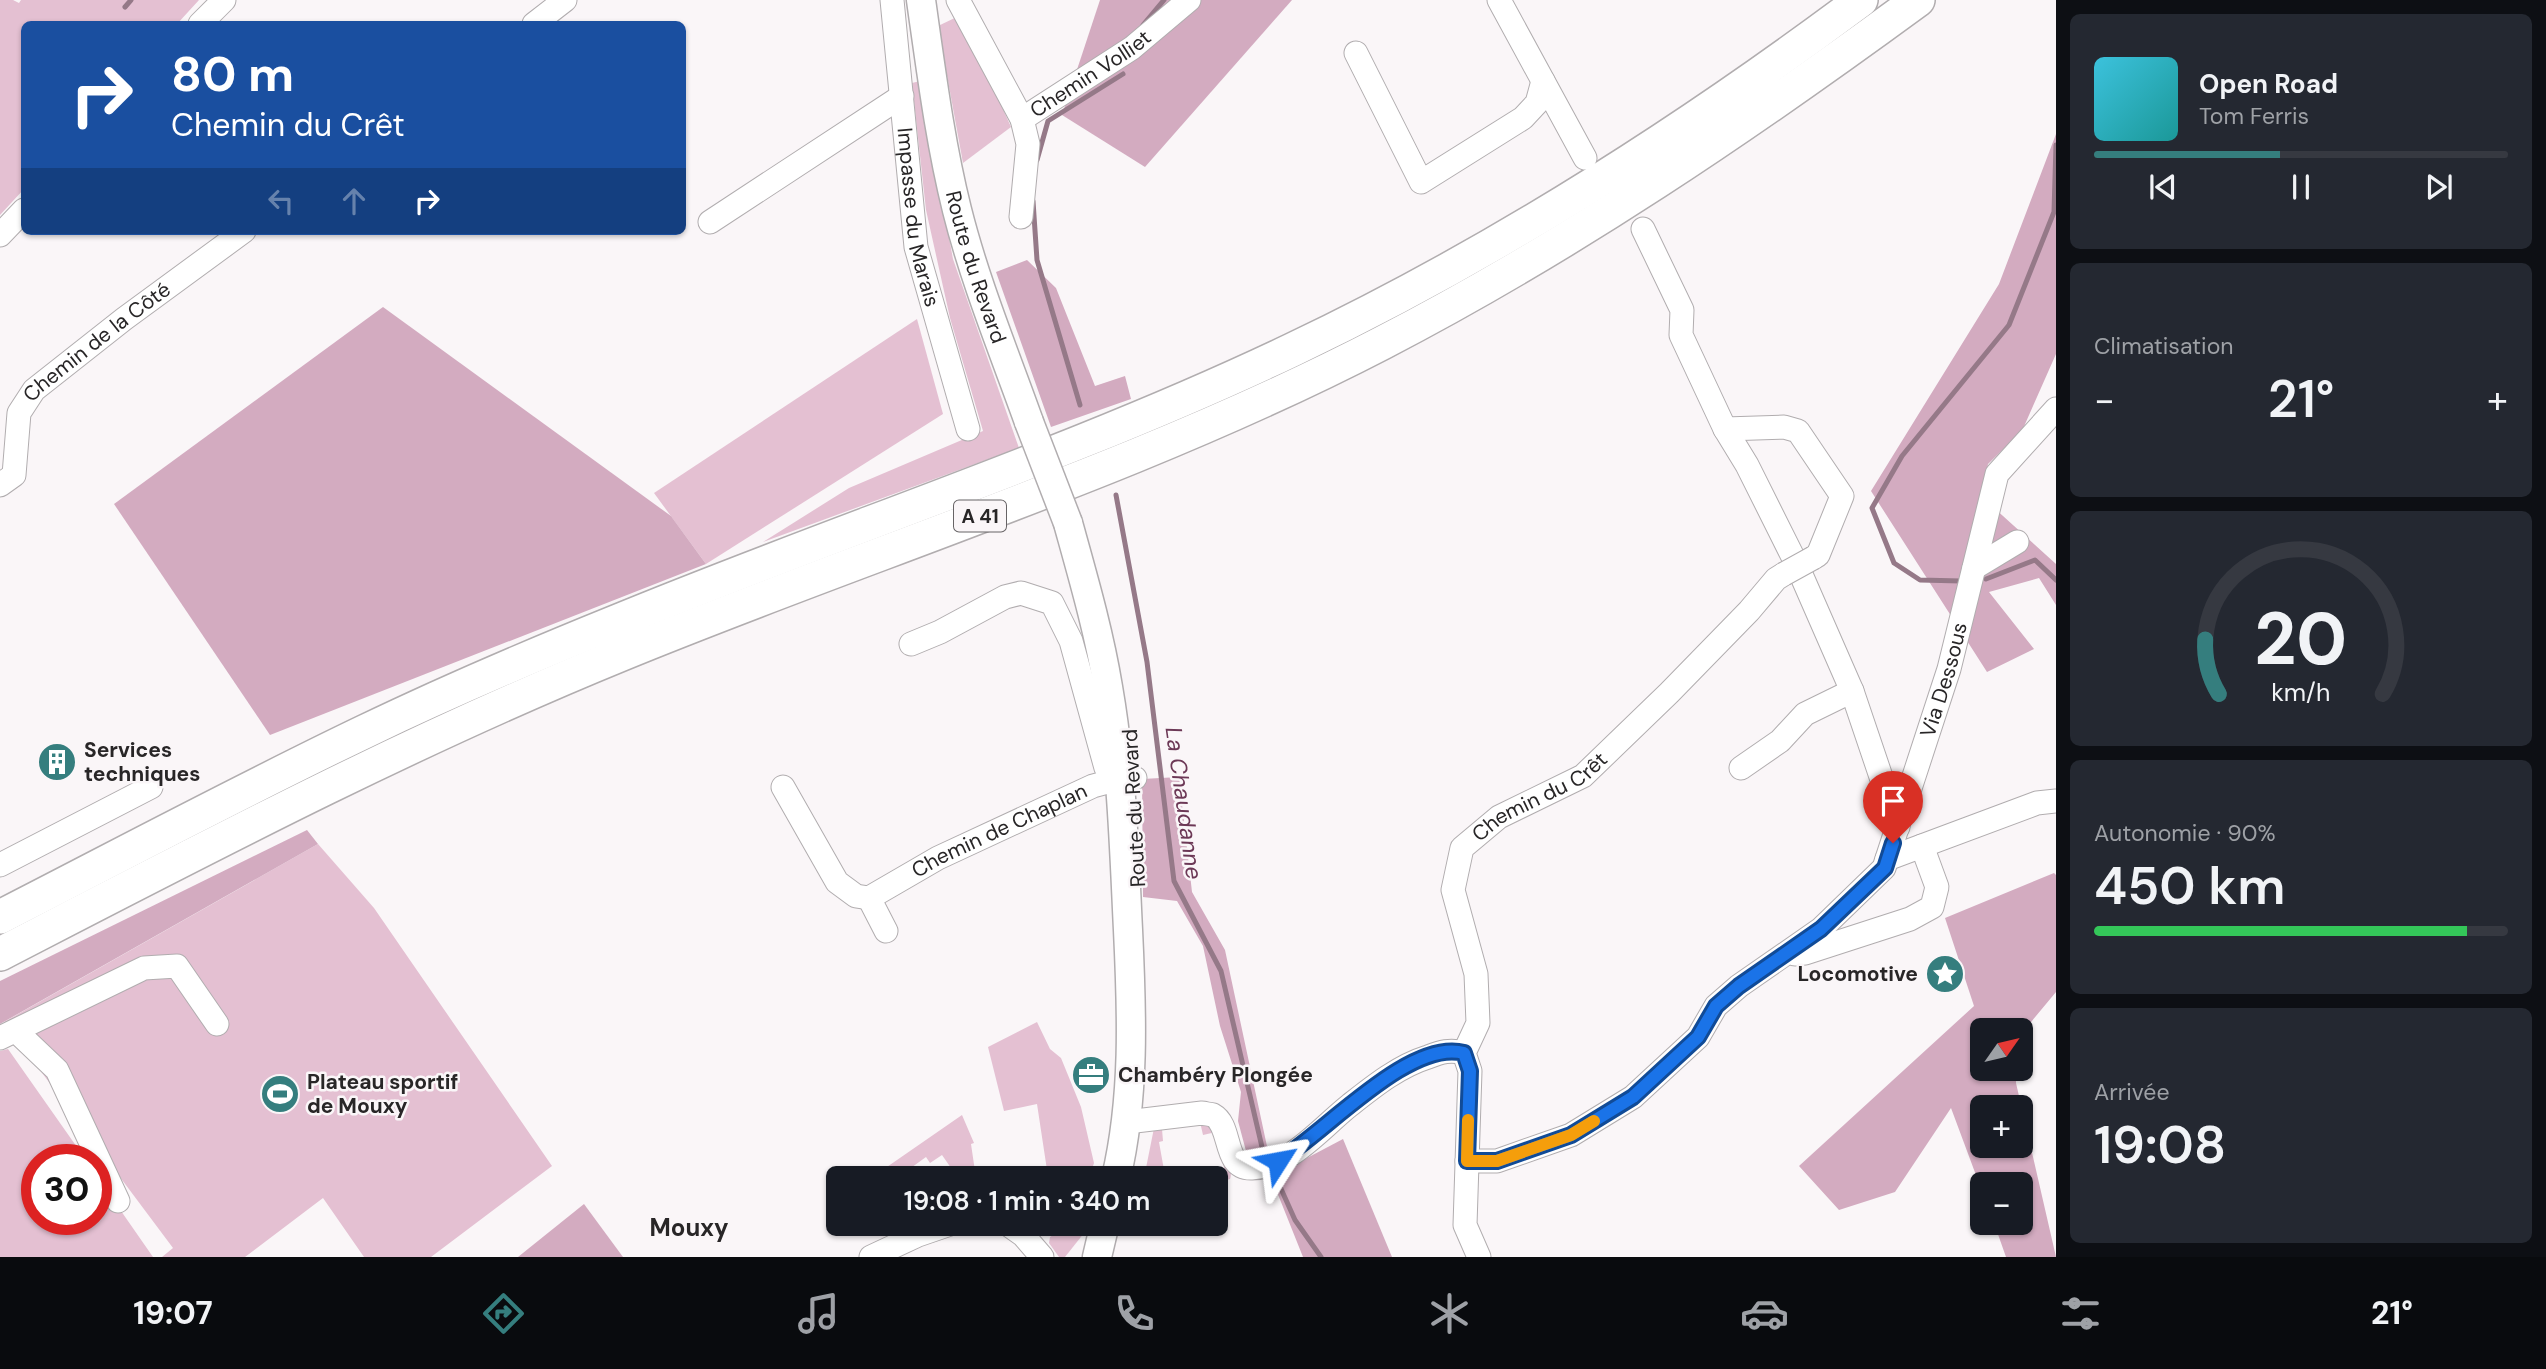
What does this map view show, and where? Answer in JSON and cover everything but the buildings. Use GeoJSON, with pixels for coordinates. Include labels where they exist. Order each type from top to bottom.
{"type":"FeatureCollection","features":[{"type":"Feature","properties":{"kind":"highway","name":"A 41"},"geometry":{"type":"LineString","coordinates":[[0,917],[355,736],[522,661],[705,585],[1137,418],[1302,345],[1441,274],[1600,181],[1749,82],[1861,0]]}},
{"type":"Feature","properties":{"kind":"highway","name":"A 41"},"geometry":{"type":"LineString","coordinates":[[0,954],[298,801],[519,697],[724,613],[1148,449],[1223,418],[1378,345],[1530,262],[1615,210],[1773,105],[1918,0]]}},
{"type":"Feature","properties":{"kind":"main road","name":"Route du Revard"},"geometry":{"type":"LineString","coordinates":[[921,0],[933,82],[957,208],[971,260],[1068,523],[1096,628],[1127,778],[1132,1038],[1127,1122],[1118,1166]]}},
{"type":"Feature","properties":{"kind":"main road"},"geometry":{"type":"LineString","coordinates":[[1097,1257],[1102,1236]]}},
{"type":"Feature","properties":{"kind":"street"},"geometry":{"type":"LineString","coordinates":[[203,21],[224,0]]}},
{"type":"Feature","properties":{"kind":"street"},"geometry":{"type":"LineString","coordinates":[[538,21],[565,0]]}},
{"type":"Feature","properties":{"kind":"street","name":"Impasse du Marais"},"geometry":{"type":"LineString","coordinates":[[892,0],[916,247],[968,429]]}},
{"type":"Feature","properties":{"kind":"street","name":"Chemin Volliet"},"geometry":{"type":"LineString","coordinates":[[958,0],[1022,119],[1028,144],[1021,217]]}},
{"type":"Feature","properties":{"kind":"street","name":"Chemin Volliet"},"geometry":{"type":"LineString","coordinates":[[1022,119],[1132,48],[1189,0]]}},
{"type":"Feature","properties":{"kind":"street"},"geometry":{"type":"LineString","coordinates":[[1499,0],[1585,158]]}},
{"type":"Feature","properties":{"kind":"street"},"geometry":{"type":"LineString","coordinates":[[1356,53],[1422,182],[1523,118],[1537,103],[1542,81]]}},
{"type":"Feature","properties":{"kind":"street"},"geometry":{"type":"LineString","coordinates":[[710,222],[902,96]]}},
{"type":"Feature","properties":{"kind":"street"},"geometry":{"type":"LineString","coordinates":[[0,235],[21,213]]}},
{"type":"Feature","properties":{"kind":"street"},"geometry":{"type":"LineString","coordinates":[[1643,229],[1682,310],[1681,335],[1725,429],[1747,465],[1796,563],[1852,691],[1898,827]]}},
{"type":"Feature","properties":{"kind":"street","name":"Chemin de la Côté"},"geometry":{"type":"LineString","coordinates":[[0,485],[14,475],[19,414],[34,390],[124,319],[239,235]]}},
{"type":"Feature","properties":{"kind":"street","name":"Via Dessous"},"geometry":{"type":"LineString","coordinates":[[1467,1161],[1497,1161],[1571,1135],[1633,1097],[1698,1037],[1716,1006],[1739,986],[1821,929],[1885,868],[1949,669],[1997,474],[2056,409]]}},
{"type":"Feature","properties":{"kind":"street","name":"Chemin du Crêt"},"geometry":{"type":"LineString","coordinates":[[1464,1053],[1478,1023],[1476,975],[1453,890],[1462,848],[1499,817],[1583,776],[1669,693],[1749,611],[1776,579],[1818,555],[1842,496],[1798,431],[1784,427],[1725,429]]}},
{"type":"Feature","properties":{"kind":"street"},"geometry":{"type":"LineString","coordinates":[[1974,568],[2017,542]]}},
{"type":"Feature","properties":{"kind":"street"},"geometry":{"type":"LineString","coordinates":[[911,644],[940,632],[1005,597],[1021,593],[1052,603],[1071,641],[1106,768],[1127,778]]}},
{"type":"Feature","properties":{"kind":"street"},"geometry":{"type":"LineString","coordinates":[[1741,768],[1780,741],[1805,714],[1852,691]]}},
{"type":"Feature","properties":{"kind":"street","name":"Chemin de Chaplan"},"geometry":{"type":"LineString","coordinates":[[869,898],[938,858],[1093,786],[1127,778]]}},
{"type":"Feature","properties":{"kind":"street"},"geometry":{"type":"LineString","coordinates":[[0,865],[151,787]]}},
{"type":"Feature","properties":{"kind":"street"},"geometry":{"type":"LineString","coordinates":[[783,787],[837,882],[856,896],[869,898],[886,931]]}},
{"type":"Feature","properties":{"kind":"street"},"geometry":{"type":"LineString","coordinates":[[1887,859],[2037,803],[2056,801]]}},
{"type":"Feature","properties":{"kind":"street"},"geometry":{"type":"LineString","coordinates":[[1784,954],[1805,953],[1897,923],[1932,906],[1937,887],[1922,846]]}},
{"type":"Feature","properties":{"kind":"street"},"geometry":{"type":"LineString","coordinates":[[118,1201],[57,1070],[8,1034],[144,968],[177,966],[218,1024]]}},
{"type":"Feature","properties":{"kind":"street"},"geometry":{"type":"LineString","coordinates":[[1127,1122],[1202,1113],[1213,1116],[1221,1124],[1232,1155],[1238,1163],[1264,1165],[1297,1150],[1352,1104],[1408,1063],[1450,1049],[1464,1053],[1470,1071],[1465,1225],[1479,1257]]}},
{"type":"Feature","properties":{"kind":"street"},"geometry":{"type":"LineString","coordinates":[[871,1257],[916,1236]]}},
{"type":"Feature","properties":{"kind":"street"},"geometry":{"type":"LineString","coordinates":[[1024,1236],[1042,1257]]}},
{"type":"Feature","properties":{"kind":"shaded area"},"geometry":{"type":"Polygon","coordinates":[[[0,0],[19,3],[21,0],[199,0],[180,21],[21,21],[21,192],[0,215],[0,0]]]}},
{"type":"Feature","properties":{"kind":"shaded area"},"geometry":{"type":"Polygon","coordinates":[[[1100,0],[1292,0],[1145,167],[1062,115],[1100,0]]]}},
{"type":"Feature","properties":{"kind":"shaded area"},"geometry":{"type":"Polygon","coordinates":[[[961,15],[1011,127],[963,163],[938,26],[961,15]]]}},
{"type":"Feature","properties":{"kind":"shaded area"},"geometry":{"type":"Polygon","coordinates":[[[920,81],[953,259],[1019,448],[763,542],[849,488],[983,431],[950,318],[926,210],[912,83],[920,81]]]}},
{"type":"Feature","properties":{"kind":"shaded area"},"geometry":{"type":"Polygon","coordinates":[[[2056,134],[2056,354],[2022,431],[1988,464],[1982,497],[2056,564],[2056,605],[2039,578],[1989,592],[2034,649],[1987,672],[1871,491],[1999,284],[2056,134]]]}},
{"type":"Feature","properties":{"kind":"shaded area"},"geometry":{"type":"Polygon","coordinates":[[[1027,260],[1056,288],[1095,386],[1125,376],[1131,399],[1051,427],[996,272],[1027,260]]]}},
{"type":"Feature","properties":{"kind":"shaded area"},"geometry":{"type":"Polygon","coordinates":[[[383,307],[671,516],[706,564],[270,735],[114,504],[383,307]]]}},
{"type":"Feature","properties":{"kind":"shaded area"},"geometry":{"type":"Polygon","coordinates":[[[917,319],[943,414],[706,564],[654,493],[917,319]]]}},
{"type":"Feature","properties":{"kind":"shaded area"},"geometry":{"type":"Polygon","coordinates":[[[1179,777],[1192,892],[1225,950],[1268,1151],[1254,1155],[1246,1151],[1238,1121],[1241,1092],[1220,1026],[1203,946],[1177,901],[1143,897],[1142,779],[1179,777]]]}},
{"type":"Feature","properties":{"kind":"shaded area"},"geometry":{"type":"Polygon","coordinates":[[[307,830],[318,844],[0,1024],[0,981],[307,830]]]}},
{"type":"Feature","properties":{"kind":"shaded area","name":"Plateau sportif de Mouxy"},"geometry":{"type":"Polygon","coordinates":[[[318,844],[374,908],[552,1166],[431,1257],[364,1257],[323,1198],[245,1257],[162,1257],[173,1248],[112,1166],[112,1144],[95,1144],[4,1022],[318,844]]]}},
{"type":"Feature","properties":{"kind":"shaded area"},"geometry":{"type":"Polygon","coordinates":[[[2054,873],[2056,992],[2034,1018],[1970,1018],[1970,1082],[2016,1082],[2019,1095],[1970,1095],[1970,1158],[2033,1157],[2056,1257],[2006,1257],[1998,1235],[2033,1235],[2033,1172],[1975,1172],[1951,1108],[1895,1192],[1839,1210],[1799,1166],[1974,1006],[1945,918],[2054,873]]]}},
{"type":"Feature","properties":{"kind":"shaded area"},"geometry":{"type":"Polygon","coordinates":[[[1037,1022],[1050,1049],[1061,1058],[1081,1107],[1093,1166],[1046,1166],[1037,1104],[1004,1111],[988,1047],[1037,1022]]]}},
{"type":"Feature","properties":{"kind":"shaded area"},"geometry":{"type":"Polygon","coordinates":[[[8,1049],[75,1144],[21,1144],[21,1235],[112,1235],[112,1198],[153,1257],[0,1257],[0,1051],[8,1049]]]}},
{"type":"Feature","properties":{"kind":"shaded area"},"geometry":{"type":"Polygon","coordinates":[[[962,1115],[974,1143],[971,1144],[974,1166],[950,1166],[942,1155],[930,1163],[926,1157],[914,1166],[888,1166],[962,1115]]]}},
{"type":"Feature","properties":{"kind":"shaded area"},"geometry":{"type":"Polygon","coordinates":[[[1200,1119],[1214,1124],[1220,1130],[1226,1147],[1230,1162],[1230,1179],[1228,1166],[1224,1166],[1216,1132],[1203,1135],[1200,1122],[1162,1129],[1163,1141],[1159,1142],[1163,1166],[1146,1166],[1154,1128],[1200,1119]]]}},
{"type":"Feature","properties":{"kind":"shaded area"},"geometry":{"type":"Polygon","coordinates":[[[1343,1139],[1392,1257],[1303,1257],[1271,1177],[1343,1139]]]}},
{"type":"Feature","properties":{"kind":"shaded area"},"geometry":{"type":"Polygon","coordinates":[[[584,1204],[623,1257],[518,1257],[584,1204]]]}},
{"type":"Feature","properties":{"kind":"shaded area"},"geometry":{"type":"Polygon","coordinates":[[[1082,1236],[1065,1257],[1059,1257],[1049,1243],[1050,1237],[1082,1236]]]}},
{"type":"Feature","properties":{"kind":"waterway"},"geometry":{"type":"LineString","coordinates":[[125,7],[131,0]]}},
{"type":"Feature","properties":{"kind":"waterway","name":"La Chaudanne"},"geometry":{"type":"LineString","coordinates":[[1143,25],[1164,0]]}},
{"type":"Feature","properties":{"kind":"waterway"},"geometry":{"type":"LineString","coordinates":[[1037,160],[1048,121],[1123,74]]}},
{"type":"Feature","properties":{"kind":"waterway"},"geometry":{"type":"LineString","coordinates":[[1961,581],[1920,580],[1894,563],[1872,508],[1902,456],[2009,325],[2054,212],[2056,145]]}},
{"type":"Feature","properties":{"kind":"waterway"},"geometry":{"type":"LineString","coordinates":[[1033,201],[1037,260],[1080,405]]}},
{"type":"Feature","properties":{"kind":"waterway","name":"La Chaudanne"},"geometry":{"type":"LineString","coordinates":[[1116,495],[1147,662],[1174,881],[1221,971],[1262,1147],[1268,1159]]}},
{"type":"Feature","properties":{"kind":"waterway"},"geometry":{"type":"LineString","coordinates":[[1986,579],[2035,560],[2056,580]]}},
{"type":"Feature","properties":{"kind":"waterway","name":"La Chaudanne"},"geometry":{"type":"LineString","coordinates":[[1273,1171],[1295,1220],[1321,1257]]}},
{"type":"Feature","properties":{"kind":"slow traffic"},"geometry":{"type":"LineString","coordinates":[[1468,1120],[1467,1161],[1497,1161],[1571,1135],[1594,1121]]}},
{"type":"Feature","properties":{"kind":"place","name":"Services techniques"},"geometry":{"type":"Point","coordinates":[57,762]}},
{"type":"Feature","properties":{"kind":"place","name":"Locomotive"},"geometry":{"type":"Point","coordinates":[1945,974]}},
{"type":"Feature","properties":{"kind":"place","name":"Chambéry Plongée"},"geometry":{"type":"Point","coordinates":[1091,1075]}},
{"type":"Feature","properties":{"kind":"place","name":"Plateau sportif de Mouxy"},"geometry":{"type":"Point","coordinates":[280,1094]}},
{"type":"Feature","properties":{"kind":"district","name":"Mouxy"},"geometry":{"type":"Point","coordinates":[689,1227]}},
{"type":"Feature","properties":{"kind":"route"},"geometry":{"type":"LineString","coordinates":[[1278,1161],[1297,1150],[1352,1104],[1408,1063],[1450,1049],[1464,1053],[1470,1071],[1467,1161],[1497,1161],[1571,1135],[1633,1097],[1698,1037],[1716,1006],[1739,986],[1821,929],[1885,868],[1893,843]]}}]}
